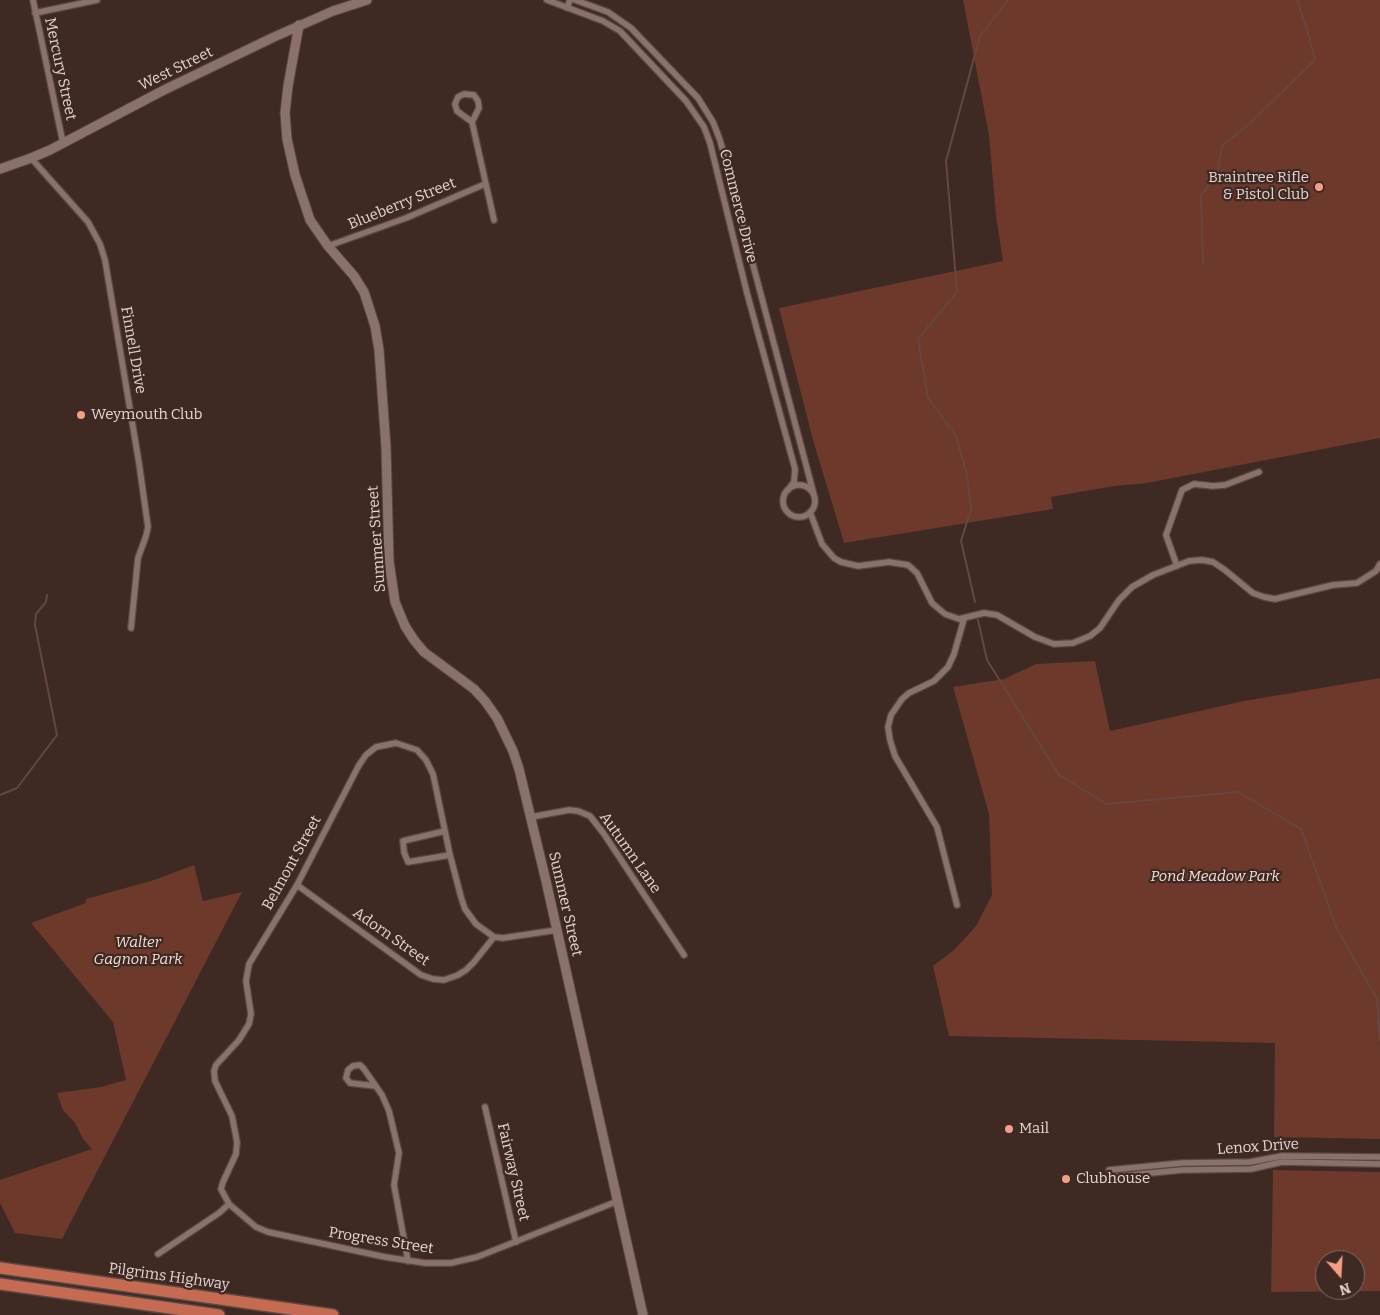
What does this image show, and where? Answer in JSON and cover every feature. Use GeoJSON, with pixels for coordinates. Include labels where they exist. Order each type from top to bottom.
{"type":"FeatureCollection","features":[{"type":"Feature","properties":{"kind":"highway","name":"Pilgrims Highway"},"geometry":{"type":"LineString","coordinates":[[0,1268],[333,1315]]}},
{"type":"Feature","properties":{"kind":"highway","name":"Pilgrims Highway"},"geometry":{"type":"LineString","coordinates":[[0,1284],[219,1315]]}},
{"type":"Feature","properties":{"kind":"street","name":"Mercury Street"},"geometry":{"type":"LineString","coordinates":[[33,0],[63,142]]}},
{"type":"Feature","properties":{"kind":"street"},"geometry":{"type":"LineString","coordinates":[[35,13],[97,0]]}},
{"type":"Feature","properties":{"kind":"street","name":"West Street"},"geometry":{"type":"LineString","coordinates":[[0,169],[31,158],[164,90],[298,25],[367,0]]}},
{"type":"Feature","properties":{"kind":"street","name":"Commerce Drive"},"geometry":{"type":"LineString","coordinates":[[549,0],[604,21],[620,32],[690,105],[699,118],[710,144],[747,293],[795,469],[794,482],[788,490]]}},
{"type":"Feature","properties":{"kind":"street"},"geometry":{"type":"LineString","coordinates":[[567,8],[570,0]]}},
{"type":"Feature","properties":{"kind":"street","name":"Commerce Drive"},"geometry":{"type":"LineString","coordinates":[[576,0],[608,12],[626,23],[678,76],[701,102],[711,117],[717,131],[814,495]]}},
{"type":"Feature","properties":{"kind":"street","name":"Summer Street"},"geometry":{"type":"LineString","coordinates":[[298,25],[285,113],[290,152],[304,202],[313,225],[354,276],[364,292],[375,326],[379,350],[386,447],[389,561],[392,588],[399,614],[414,640],[424,652],[474,689],[497,718],[513,750],[531,817],[643,1315]]}},
{"type":"Feature","properties":{"kind":"street"},"geometry":{"type":"LineString","coordinates":[[670,84],[678,76]]}},
{"type":"Feature","properties":{"kind":"street"},"geometry":{"type":"LineString","coordinates":[[472,122],[457,111],[455,104],[458,97],[464,94],[474,95],[478,101],[479,108],[472,122],[494,220]]}},
{"type":"Feature","properties":{"kind":"street","name":"Finnell Drive"},"geometry":{"type":"LineString","coordinates":[[31,158],[88,222],[100,244],[105,260],[147,518],[146,536],[138,558],[131,628]]}},
{"type":"Feature","properties":{"kind":"street","name":"Blueberry Street"},"geometry":{"type":"LineString","coordinates":[[328,246],[421,212],[485,184]]}},
{"type":"Feature","properties":{"kind":"street"},"geometry":{"type":"LineString","coordinates":[[1177,566],[1166,535],[1182,490],[1194,484],[1225,485],[1258,472]]}},
{"type":"Feature","properties":{"kind":"street"},"geometry":{"type":"LineString","coordinates":[[802,485],[811,490],[814,495],[815,504],[810,512],[800,516],[790,513],[784,505],[784,499],[792,486],[802,485]]}},
{"type":"Feature","properties":{"kind":"street"},"geometry":{"type":"LineString","coordinates":[[810,512],[822,544],[834,558],[841,562],[858,566],[894,562],[908,565],[916,571],[937,609],[953,618],[964,619],[980,614],[993,614],[1006,618],[1030,634],[1045,641],[1063,644],[1078,642],[1100,628],[1119,600],[1132,587],[1153,575],[1193,560],[1210,561],[1256,594],[1275,599],[1333,585],[1357,583],[1376,571],[1380,564]]}},
{"type":"Feature","properties":{"kind":"street"},"geometry":{"type":"LineString","coordinates":[[957,905],[937,827],[895,756],[888,727],[893,711],[902,699],[934,680],[948,667],[954,654],[964,619]]}},
{"type":"Feature","properties":{"kind":"street","name":"Belmont Street"},"geometry":{"type":"LineString","coordinates":[[229,1204],[222,1189],[223,1182],[236,1154],[236,1130],[232,1116],[215,1081],[214,1072],[216,1064],[239,1040],[249,1024],[251,1014],[246,981],[249,964],[297,884],[359,764],[376,747],[396,743],[416,750],[426,760],[433,774],[450,855],[465,909],[476,924],[494,937]]}},
{"type":"Feature","properties":{"kind":"street","name":"Autumn Lane"},"geometry":{"type":"LineString","coordinates":[[531,817],[569,810],[578,810],[590,816],[604,834],[684,955]]}},
{"type":"Feature","properties":{"kind":"street"},"geometry":{"type":"LineString","coordinates":[[445,831],[403,841],[404,852],[408,862],[450,855]]}},
{"type":"Feature","properties":{"kind":"street","name":"Adorn Street"},"geometry":{"type":"LineString","coordinates":[[297,884],[421,975],[433,979],[444,980],[466,970],[494,937]]}},
{"type":"Feature","properties":{"kind":"street"},"geometry":{"type":"LineString","coordinates":[[494,937],[503,938],[557,930]]}},
{"type":"Feature","properties":{"kind":"street"},"geometry":{"type":"LineString","coordinates":[[375,1086],[350,1083],[346,1078],[348,1070],[353,1066],[360,1066],[382,1095],[389,1111],[398,1144],[399,1153],[394,1184],[408,1261]]}},
{"type":"Feature","properties":{"kind":"street","name":"Fairway Street"},"geometry":{"type":"LineString","coordinates":[[485,1107],[516,1242]]}},
{"type":"Feature","properties":{"kind":"street","name":"Lenox Drive"},"geometry":{"type":"LineString","coordinates":[[1109,1173],[1182,1163],[1250,1162],[1282,1156],[1380,1164]]}},
{"type":"Feature","properties":{"kind":"street","name":"Lenox Drive"},"geometry":{"type":"LineString","coordinates":[[1323,1160],[1380,1158]]}},
{"type":"Feature","properties":{"kind":"street","name":"Progress Street"},"geometry":{"type":"LineString","coordinates":[[229,1204],[256,1227],[268,1232],[313,1243],[408,1261],[451,1263],[466,1260],[516,1242],[618,1201]]}},
{"type":"Feature","properties":{"kind":"street"},"geometry":{"type":"LineString","coordinates":[[158,1254],[219,1213],[229,1204]]}},
{"type":"Feature","properties":{"kind":"green space","name":"Braintree Rifle & Pistol Club"},"geometry":{"type":"Polygon","coordinates":[[[963,0],[1380,0],[1380,438],[1147,483],[1114,486],[1051,497],[1053,509],[844,543],[813,440],[779,308],[1003,261],[996,216],[989,135],[963,0]]]}},
{"type":"Feature","properties":{"kind":"green space","name":"Pond Meadow Park"},"geometry":{"type":"Polygon","coordinates":[[[1095,661],[1110,731],[1244,701],[1380,678],[1380,1139],[1274,1137],[1275,1043],[949,1036],[933,966],[954,950],[976,926],[992,895],[989,814],[953,687],[1004,679],[1036,664],[1095,661]]]}},
{"type":"Feature","properties":{"kind":"green space","name":"Walter Gagnon Park"},"geometry":{"type":"Polygon","coordinates":[[[194,865],[203,901],[242,892],[62,1239],[15,1233],[0,1203],[0,1180],[92,1149],[83,1139],[75,1123],[63,1110],[57,1093],[101,1087],[126,1080],[113,1022],[31,923],[86,903],[86,899],[154,880],[194,865]]]}},
{"type":"Feature","properties":{"kind":"green space"},"geometry":{"type":"Polygon","coordinates":[[[1273,1170],[1380,1172],[1380,1291],[1365,1291],[1365,1250],[1315,1250],[1315,1292],[1271,1292],[1273,1170]]]}},
{"type":"Feature","properties":{"kind":"waterway"},"geometry":{"type":"LineString","coordinates":[[975,602],[961,541],[971,509],[967,475],[956,436],[928,398],[918,339],[957,292],[946,161],[980,36],[1008,0]]}},
{"type":"Feature","properties":{"kind":"waterway"},"geometry":{"type":"LineString","coordinates":[[1203,264],[1201,196],[1218,171],[1222,146],[1248,125],[1315,60],[1297,0]]}},
{"type":"Feature","properties":{"kind":"waterway"},"geometry":{"type":"LineString","coordinates":[[0,795],[17,788],[57,735],[35,625],[36,614],[46,602],[47,595]]}},
{"type":"Feature","properties":{"kind":"waterway"},"geometry":{"type":"LineString","coordinates":[[978,620],[987,660],[1059,775],[1107,804],[1238,792],[1301,829],[1337,929],[1377,999],[1380,1041]]}},
{"type":"Feature","properties":{"kind":"place","name":"Braintree Rifle & Pistol Club"},"geometry":{"type":"Point","coordinates":[1319,187]}},
{"type":"Feature","properties":{"kind":"place","name":"Weymouth Club"},"geometry":{"type":"Point","coordinates":[81,415]}},
{"type":"Feature","properties":{"kind":"place","name":"Mail"},"geometry":{"type":"Point","coordinates":[1009,1129]}},
{"type":"Feature","properties":{"kind":"place","name":"Clubhouse"},"geometry":{"type":"Point","coordinates":[1066,1179]}}]}
